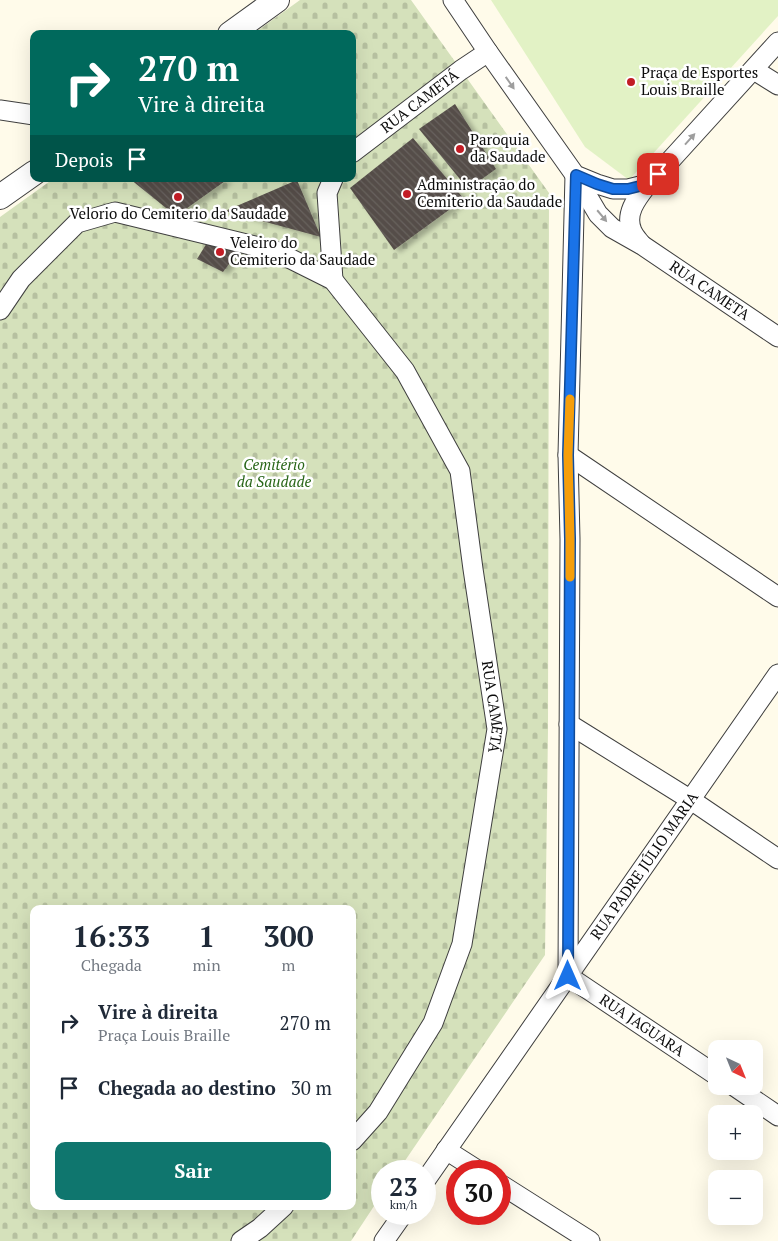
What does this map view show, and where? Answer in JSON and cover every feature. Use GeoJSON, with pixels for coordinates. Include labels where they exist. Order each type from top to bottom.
{"type":"FeatureCollection","features":[{"type":"Feature","properties":{"kind":"street"},"geometry":{"type":"LineString","coordinates":[[236,30],[277,0]]}},
{"type":"Feature","properties":{"kind":"street","name":"RUA CAMETA"},"geometry":{"type":"LineString","coordinates":[[452,0],[576,175],[598,214],[612,228],[778,337]]}},
{"type":"Feature","properties":{"kind":"street"},"geometry":{"type":"LineString","coordinates":[[568,976],[570,539],[568,455],[576,175],[613,189],[628,189],[648,184],[778,42]]}},
{"type":"Feature","properties":{"kind":"street","name":"RUA CAMETÁ"},"geometry":{"type":"LineString","coordinates":[[356,150],[461,70],[488,52]]}},
{"type":"Feature","properties":{"kind":"street"},"geometry":{"type":"LineString","coordinates":[[754,70],[778,85]]}},
{"type":"Feature","properties":{"kind":"street"},"geometry":{"type":"LineString","coordinates":[[0,110],[30,115]]}},
{"type":"Feature","properties":{"kind":"street"},"geometry":{"type":"LineString","coordinates":[[0,197],[30,176]]}},
{"type":"Feature","properties":{"kind":"street"},"geometry":{"type":"LineString","coordinates":[[332,182],[326,194],[333,280]]}},
{"type":"Feature","properties":{"kind":"street","name":"RUA CAMETA"},"geometry":{"type":"LineString","coordinates":[[642,246],[632,230],[629,219],[633,205],[648,184]]}},
{"type":"Feature","properties":{"kind":"street","name":"RUA CAMETÁ"},"geometry":{"type":"LineString","coordinates":[[0,310],[22,279],[77,223],[115,212],[275,251],[333,280],[404,371],[460,472],[497,729],[462,944],[433,1023],[378,1112],[356,1137]]}},
{"type":"Feature","properties":{"kind":"street"},"geometry":{"type":"LineString","coordinates":[[568,455],[778,597]]}},
{"type":"Feature","properties":{"kind":"street","name":"RUA PADRE JÚLIO MARIA"},"geometry":{"type":"LineString","coordinates":[[436,1165],[778,674]]}},
{"type":"Feature","properties":{"kind":"street"},"geometry":{"type":"LineString","coordinates":[[569,724],[691,800],[778,859]]}},
{"type":"Feature","properties":{"kind":"street","name":"RUA JAGUARA"},"geometry":{"type":"LineString","coordinates":[[568,976],[708,1070]]}},
{"type":"Feature","properties":{"kind":"street"},"geometry":{"type":"LineString","coordinates":[[747,1095],[778,1116]]}},
{"type":"Feature","properties":{"kind":"street"},"geometry":{"type":"LineString","coordinates":[[446,1150],[462,1160]]}},
{"type":"Feature","properties":{"kind":"street"},"geometry":{"type":"LineString","coordinates":[[511,1191],[590,1241]]}},
{"type":"Feature","properties":{"kind":"street"},"geometry":{"type":"LineString","coordinates":[[241,1241],[260,1228],[280,1210]]}},
{"type":"Feature","properties":{"kind":"street"},"geometry":{"type":"LineString","coordinates":[[384,1241],[395,1225]]}},
{"type":"Feature","properties":{"kind":"green space","name":"Cemitério da Saudade"},"geometry":{"type":"Polygon","coordinates":[[[300,0],[411,0],[549,193],[548,730],[545,955],[405,1160],[371,1160],[371,1211],[351,1241],[0,1241],[0,217],[49,182],[356,182],[356,30],[259,30],[300,0]]]}},
{"type":"Feature","properties":{"kind":"green space","name":"Praça de Esportes Louis Braille"},"geometry":{"type":"Polygon","coordinates":[[[491,0],[778,0],[778,16],[629,180],[585,147],[491,0]]]}},
{"type":"Feature","properties":{"kind":"building","name":"Paroquia da Saudade"},"geometry":{"type":"Polygon","coordinates":[[[455,104],[496,169],[468,189],[419,129],[455,104]]]}},
{"type":"Feature","properties":{"kind":"building","name":"Administração do Cemiterio da Saudade"},"geometry":{"type":"Polygon","coordinates":[[[413,138],[464,199],[394,250],[350,188],[413,138]]]}},
{"type":"Feature","properties":{"kind":"building","name":"Velorio do Cemiterio da Saudade"},"geometry":{"type":"Polygon","coordinates":[[[134,182],[224,182],[176,216],[134,182]]]}},
{"type":"Feature","properties":{"kind":"building"},"geometry":{"type":"Polygon","coordinates":[[[292,182],[298,182],[321,237],[225,211],[292,182]]]}},
{"type":"Feature","properties":{"kind":"building","name":"Veleiro do Cemiterio da Saudade"},"geometry":{"type":"Polygon","coordinates":[[[210,238],[243,246],[223,272],[197,259],[210,238]]]}},
{"type":"Feature","properties":{"kind":"slow traffic"},"geometry":{"type":"LineString","coordinates":[[570,399],[568,455],[570,577]]}},
{"type":"Feature","properties":{"kind":"place","name":"Praça de Esportes Louis Braille"},"geometry":{"type":"Point","coordinates":[631,82]}},
{"type":"Feature","properties":{"kind":"place","name":"Paroquia da Saudade"},"geometry":{"type":"Point","coordinates":[460,149]}},
{"type":"Feature","properties":{"kind":"place","name":"Administração do Cemiterio da Saudade"},"geometry":{"type":"Point","coordinates":[407,194]}},
{"type":"Feature","properties":{"kind":"place","name":"Velorio do Cemiterio da Saudade"},"geometry":{"type":"Point","coordinates":[178,197]}},
{"type":"Feature","properties":{"kind":"place","name":"Veleiro do Cemiterio da Saudade"},"geometry":{"type":"Point","coordinates":[220,252]}},
{"type":"Feature","properties":{"kind":"route"},"geometry":{"type":"LineString","coordinates":[[568,976],[570,539],[568,455],[576,175],[613,189],[628,189],[648,184],[658,174]]}}]}
